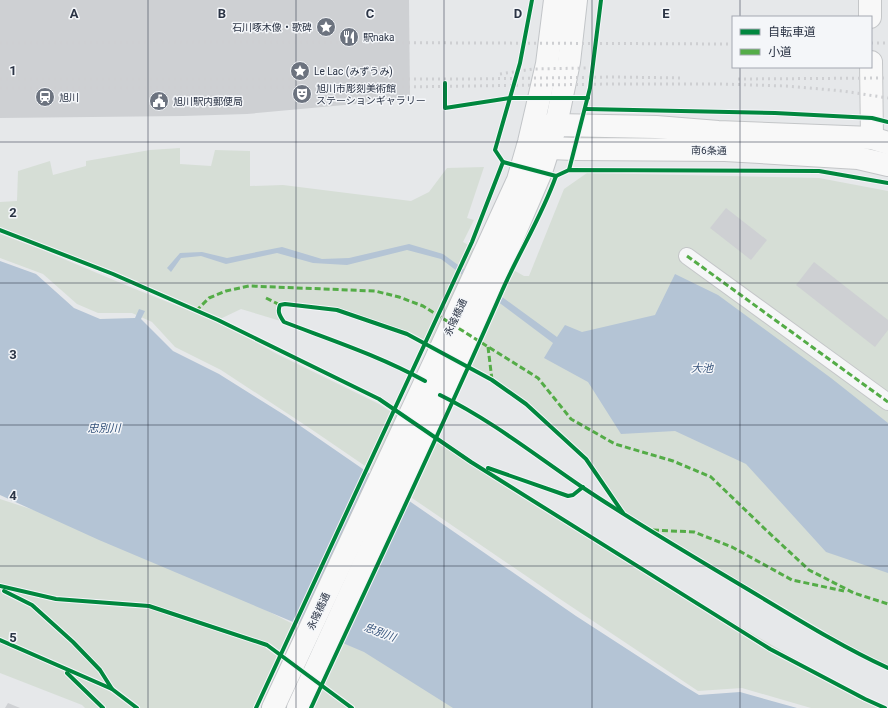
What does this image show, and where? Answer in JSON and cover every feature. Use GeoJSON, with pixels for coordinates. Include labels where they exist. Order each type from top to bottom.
{"type":"FeatureCollection","features":[{"type":"Feature","properties":{"kind":"main road","name":"永隆橋通"},"geometry":{"type":"LineString","coordinates":[[273,708],[425,406],[495,255],[518,180],[537,139],[555,0]]}},
{"type":"Feature","properties":{"kind":"main road","name":"永隆橋通"},"geometry":{"type":"LineString","coordinates":[[537,139],[556,125],[568,62],[576,0]]}},
{"type":"Feature","properties":{"kind":"main road"},"geometry":{"type":"LineString","coordinates":[[870,0],[870,16]]}},
{"type":"Feature","properties":{"kind":"main road"},"geometry":{"type":"LineString","coordinates":[[872,68],[880,141]]}},
{"type":"Feature","properties":{"kind":"main road","name":"南6条通"},"geometry":{"type":"LineString","coordinates":[[556,125],[656,127],[880,141]]}},
{"type":"Feature","properties":{"kind":"main road","name":"南6条通"},"geometry":{"type":"LineString","coordinates":[[537,139],[575,149],[725,150],[858,158],[888,165]]}},
{"type":"Feature","properties":{"kind":"main road","name":"永隆橋通"},"geometry":{"type":"LineString","coordinates":[[298,708],[425,406]]}},
{"type":"Feature","properties":{"kind":"street"},"geometry":{"type":"LineString","coordinates":[[687,256],[888,402]]}},
{"type":"Feature","properties":{"kind":"shaded area"},"geometry":{"type":"Polygon","coordinates":[[[180,148],[180,164],[211,166],[215,150],[250,151],[250,186],[283,185],[411,201],[429,192],[447,168],[484,167],[467,218],[474,220],[463,242],[524,276],[529,276],[564,189],[587,173],[819,178],[888,191],[888,668],[819,632],[623,513],[586,459],[526,404],[492,380],[407,334],[337,310],[285,304],[280,305],[279,310],[280,316],[284,322],[241,309],[218,320],[113,274],[0,230],[0,202],[17,201],[18,171],[50,161],[53,175],[86,166],[86,161],[150,150],[180,148]]]}},
{"type":"Feature","properties":{"kind":"shaded area"},"geometry":{"type":"Polygon","coordinates":[[[0,234],[223,324],[277,354],[379,404],[539,508],[850,691],[888,708],[811,708],[742,688],[698,691],[308,427],[221,370],[175,347],[152,322],[132,313],[98,313],[77,304],[43,274],[0,258],[0,234]]]}},
{"type":"Feature","properties":{"kind":"shaded area"},"geometry":{"type":"Polygon","coordinates":[[[0,499],[52,516],[195,574],[295,625],[255,708],[85,708],[82,705],[0,673],[0,499]]]}},
{"type":"Feature","properties":{"kind":"shaded area"},"geometry":{"type":"Polygon","coordinates":[[[345,639],[459,708],[314,708],[345,639]]]}},
{"type":"Feature","properties":{"kind":"water","name":"大池"},"geometry":{"type":"Polygon","coordinates":[[[409,244],[443,254],[557,337],[565,325],[582,332],[655,315],[675,274],[718,295],[831,378],[888,423],[888,573],[826,552],[746,464],[675,431],[621,434],[588,382],[544,358],[553,343],[441,259],[407,250],[347,265],[313,263],[277,253],[226,264],[201,256],[181,258],[171,272],[167,268],[180,253],[202,252],[227,258],[282,247],[322,259],[349,258],[409,244]]]}},
{"type":"Feature","properties":{"kind":"water","name":"忠別川"},"geometry":{"type":"Polygon","coordinates":[[[0,261],[36,274],[74,308],[100,319],[135,318],[139,309],[145,311],[141,319],[173,351],[219,374],[286,416],[576,616],[699,695],[740,692],[797,708],[453,708],[364,652],[99,540],[0,495],[0,261]]]}},
{"type":"Feature","properties":{"kind":"building","name":"旭川"},"geometry":{"type":"Polygon","coordinates":[[[0,0],[409,0],[410,99],[247,114],[0,118],[0,0]]]}},
{"type":"Feature","properties":{"kind":"building"},"geometry":{"type":"Polygon","coordinates":[[[726,208],[767,240],[751,260],[710,228],[726,208]]]}},
{"type":"Feature","properties":{"kind":"building"},"geometry":{"type":"Polygon","coordinates":[[[814,262],[888,320],[888,330],[875,347],[796,285],[814,262]]]}},
{"type":"Feature","properties":{"kind":"building"},"geometry":{"type":"Polygon","coordinates":[[[8,703],[20,708],[5,708],[8,703]]]}},
{"type":"Feature","properties":{"kind":"railway"},"geometry":{"type":"LineString","coordinates":[[0,43],[227,42],[732,44]]}},
{"type":"Feature","properties":{"kind":"railway"},"geometry":{"type":"LineString","coordinates":[[872,43],[888,43]]}},
{"type":"Feature","properties":{"kind":"railway"},"geometry":{"type":"LineString","coordinates":[[500,74],[533,69],[587,68]]}},
{"type":"Feature","properties":{"kind":"railway"},"geometry":{"type":"LineString","coordinates":[[0,79],[684,78]]}},
{"type":"Feature","properties":{"kind":"railway"},"geometry":{"type":"LineString","coordinates":[[738,79],[888,78]]}},
{"type":"Feature","properties":{"kind":"railway"},"geometry":{"type":"LineString","coordinates":[[0,88],[402,87],[721,84],[786,86],[843,91],[888,98]]}},
{"type":"Feature","properties":{"kind":"marked path"},"geometry":{"type":"LineString","coordinates":[[687,256],[888,402]]}},
{"type":"Feature","properties":{"kind":"marked path"},"geometry":{"type":"LineString","coordinates":[[196,311],[209,298],[226,291],[249,286],[375,291],[399,297],[423,306],[538,378],[571,419],[615,444],[673,461],[711,477],[809,570],[854,593],[888,604]]}},
{"type":"Feature","properties":{"kind":"marked path"},"geometry":{"type":"LineString","coordinates":[[266,298],[280,305]]}},
{"type":"Feature","properties":{"kind":"marked path"},"geometry":{"type":"LineString","coordinates":[[488,347],[492,380]]}},
{"type":"Feature","properties":{"kind":"marked path"},"geometry":{"type":"LineString","coordinates":[[653,530],[694,532],[732,547],[792,580],[844,591]]}},
{"type":"Feature","properties":{"kind":"cycle path"},"geometry":{"type":"LineString","coordinates":[[256,708],[472,242],[503,162],[495,150],[520,63],[532,0]]}},
{"type":"Feature","properties":{"kind":"cycle path"},"geometry":{"type":"LineString","coordinates":[[569,170],[590,88],[601,0]]}},
{"type":"Feature","properties":{"kind":"cycle path"},"geometry":{"type":"LineString","coordinates":[[445,83],[445,108],[510,98],[588,98]]}},
{"type":"Feature","properties":{"kind":"cycle path"},"geometry":{"type":"LineString","coordinates":[[586,109],[775,113],[872,118],[888,122]]}},
{"type":"Feature","properties":{"kind":"cycle path"},"geometry":{"type":"LineString","coordinates":[[503,162],[556,176]]}},
{"type":"Feature","properties":{"kind":"cycle path"},"geometry":{"type":"LineString","coordinates":[[311,708],[432,448],[509,277],[544,205],[556,176],[569,170],[819,171],[888,183]]}},
{"type":"Feature","properties":{"kind":"cycle path"},"geometry":{"type":"LineString","coordinates":[[0,230],[113,274],[218,320],[379,399],[471,462],[770,649],[885,708]]}},
{"type":"Feature","properties":{"kind":"cycle path"},"geometry":{"type":"LineString","coordinates":[[425,381],[373,356],[284,322],[279,312],[280,305],[285,304],[337,310],[407,334],[492,380],[526,404],[586,459],[623,513]]}},
{"type":"Feature","properties":{"kind":"cycle path"},"geometry":{"type":"LineString","coordinates":[[440,395],[477,415],[582,487],[662,538],[851,650],[888,668]]}},
{"type":"Feature","properties":{"kind":"cycle path"},"geometry":{"type":"LineString","coordinates":[[488,468],[568,496],[573,495],[583,487]]}},
{"type":"Feature","properties":{"kind":"cycle path"},"geometry":{"type":"LineString","coordinates":[[0,586],[56,599],[149,606],[267,645],[352,708]]}},
{"type":"Feature","properties":{"kind":"cycle path"},"geometry":{"type":"LineString","coordinates":[[4,591],[32,605],[73,642],[100,670],[112,689]]}},
{"type":"Feature","properties":{"kind":"cycle path"},"geometry":{"type":"LineString","coordinates":[[0,640],[112,689],[137,708]]}},
{"type":"Feature","properties":{"kind":"cycle path"},"geometry":{"type":"LineString","coordinates":[[67,673],[103,708]]}},
{"type":"Feature","properties":{"kind":"place","name":"石川啄木像・歌碑"},"geometry":{"type":"Point","coordinates":[326,27]}},
{"type":"Feature","properties":{"kind":"place","name":"駅naka"},"geometry":{"type":"Point","coordinates":[349,37]}},
{"type":"Feature","properties":{"kind":"place","name":"Le Lac (みずうみ)"},"geometry":{"type":"Point","coordinates":[300,71]}},
{"type":"Feature","properties":{"kind":"place","name":"旭川市彫刻美術館 ステーションギャラリー"},"geometry":{"type":"Point","coordinates":[302,94]}},
{"type":"Feature","properties":{"kind":"place","name":"旭川"},"geometry":{"type":"Point","coordinates":[45,97]}},
{"type":"Feature","properties":{"kind":"place","name":"旭川駅内郵便局"},"geometry":{"type":"Point","coordinates":[159,101]}}]}
